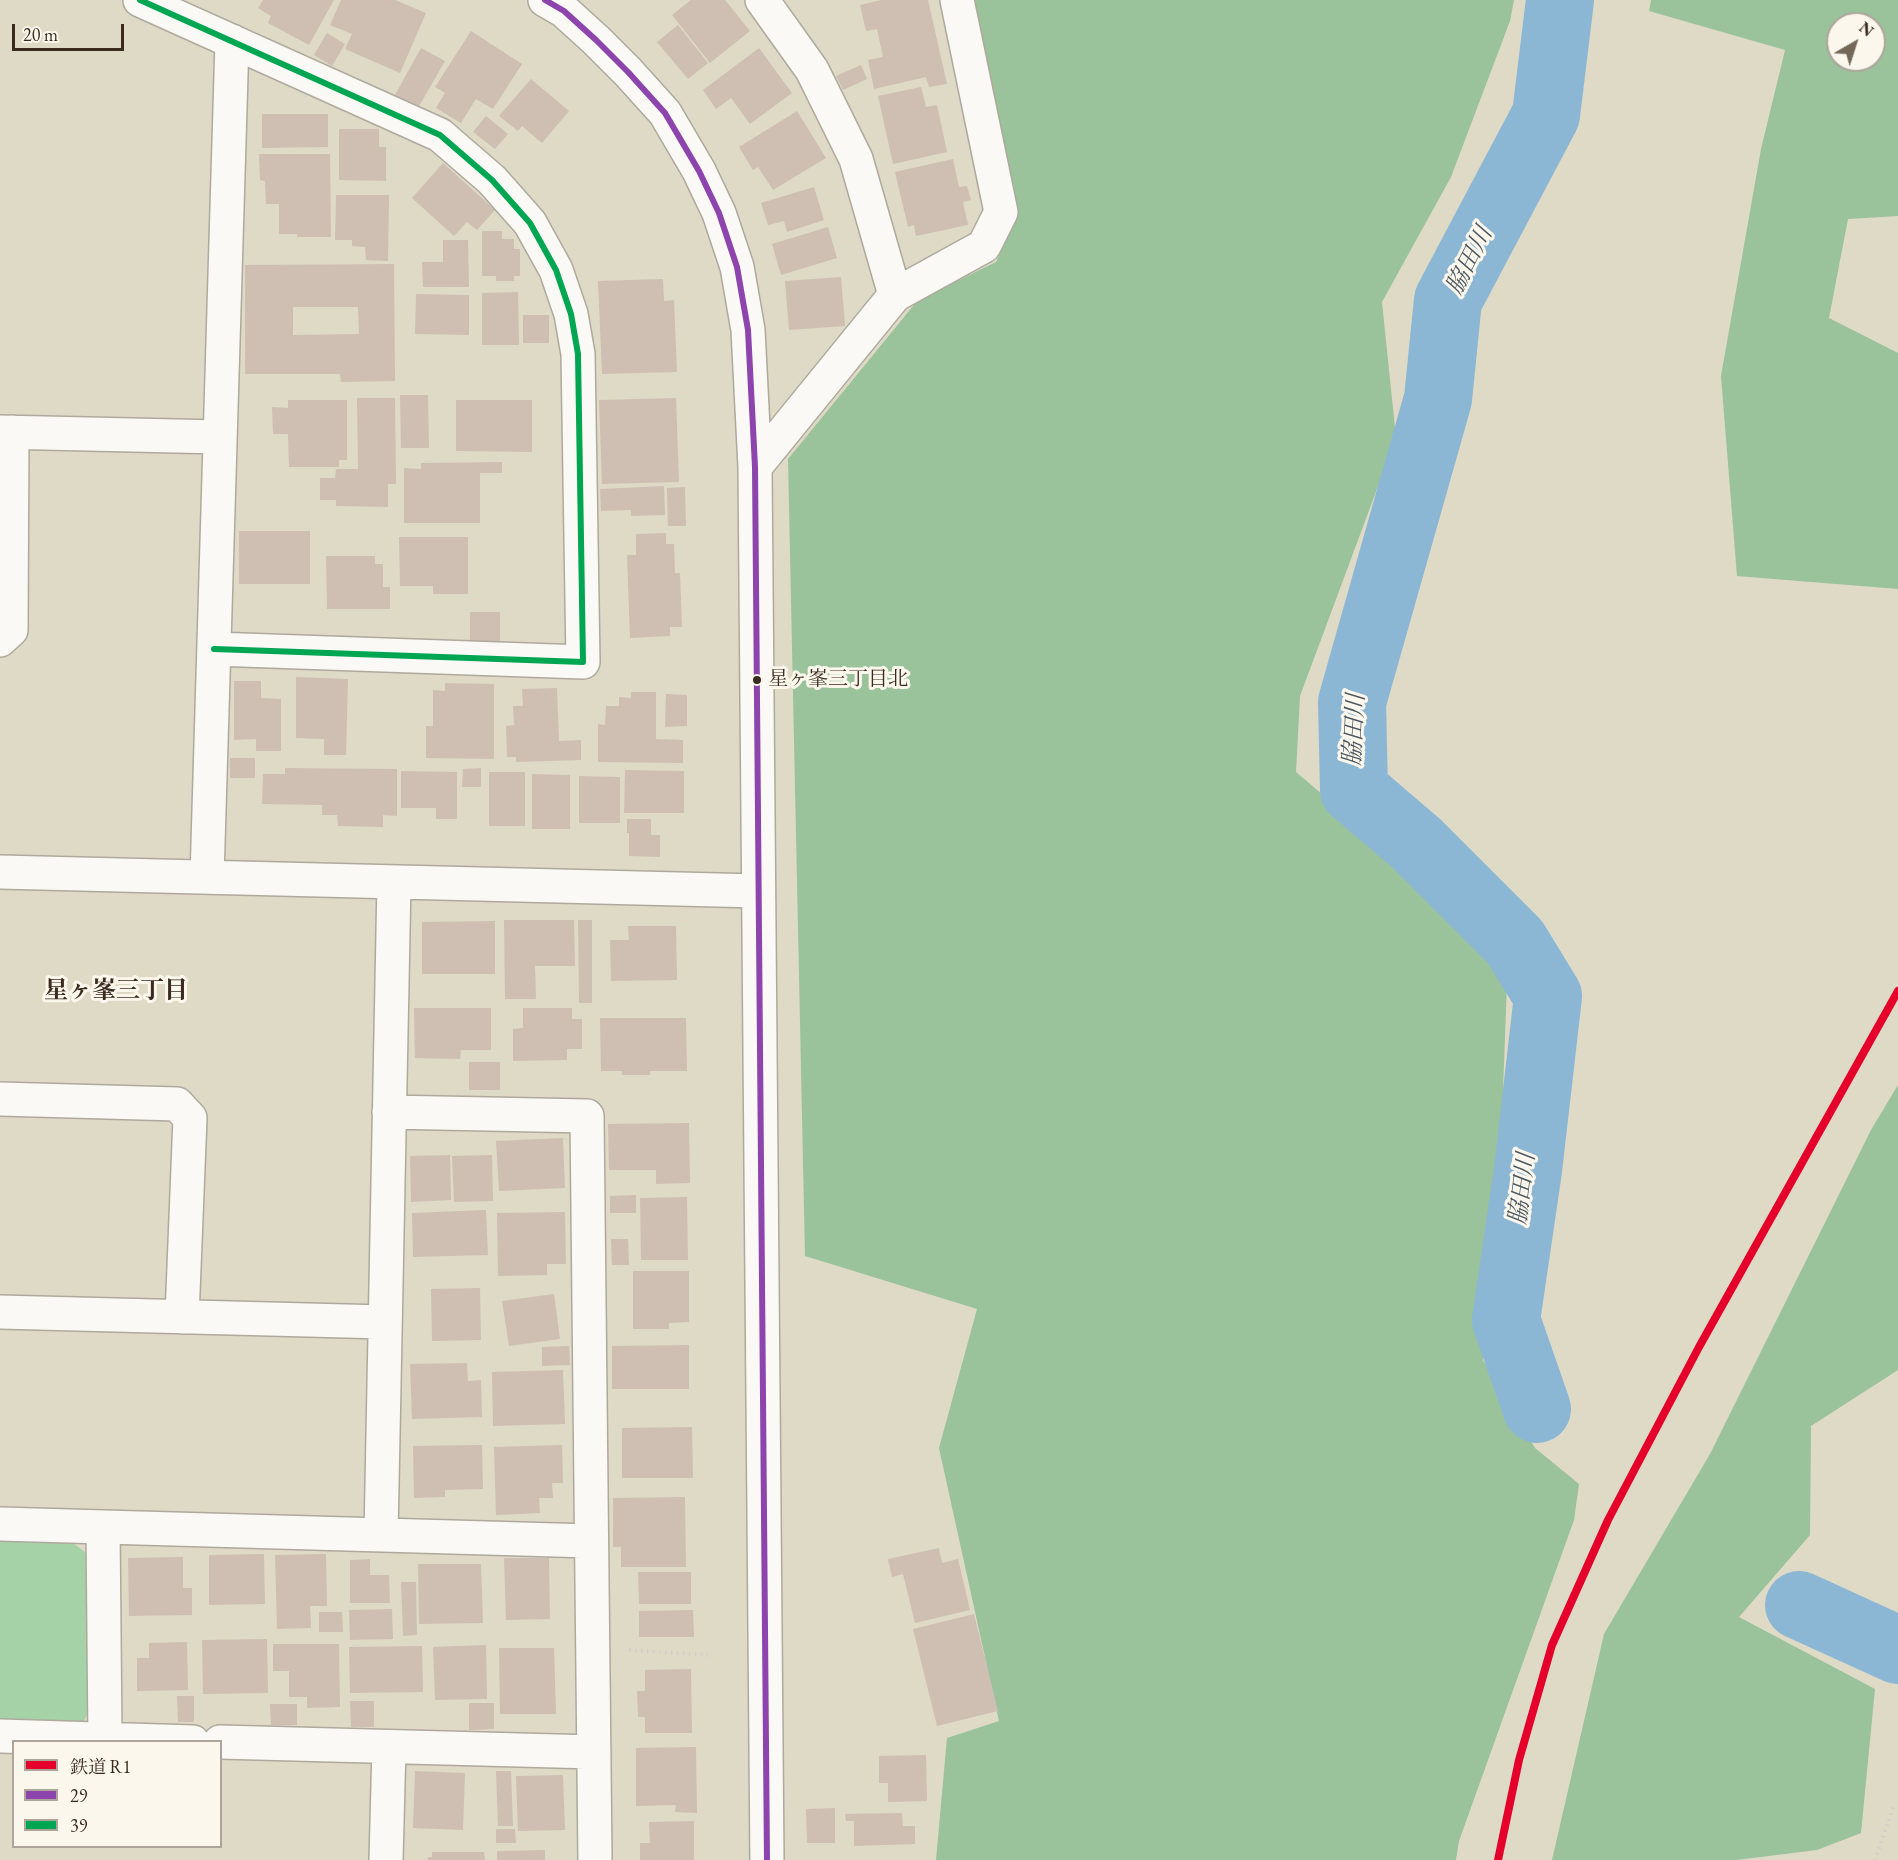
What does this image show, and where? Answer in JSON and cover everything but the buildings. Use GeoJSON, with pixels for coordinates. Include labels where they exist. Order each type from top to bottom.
{"type":"FeatureCollection","features":[{"type":"Feature","properties":{"kind":"street"},"geometry":{"type":"LineString","coordinates":[[140,0],[440,135],[492,180],[530,223],[556,270],[571,314],[578,354],[583,662],[214,649]]}},
{"type":"Feature","properties":{"kind":"street"},"geometry":{"type":"LineString","coordinates":[[545,0],[564,11],[596,40],[665,113],[699,171],[719,213],[737,267],[748,330],[755,467],[767,1860]]}},
{"type":"Feature","properties":{"kind":"street"},"geometry":{"type":"LineString","coordinates":[[762,0],[812,69],[856,159],[895,295]]}},
{"type":"Feature","properties":{"kind":"street"},"geometry":{"type":"LineString","coordinates":[[755,467],[895,295],[984,246],[1001,212],[957,0]]}},
{"type":"Feature","properties":{"kind":"street"},"geometry":{"type":"LineString","coordinates":[[207,877],[232,41]]}},
{"type":"Feature","properties":{"kind":"street"},"geometry":{"type":"LineString","coordinates":[[0,640],[10,630],[6,432],[220,437]]}},
{"type":"Feature","properties":{"kind":"street"},"geometry":{"type":"LineString","coordinates":[[0,872],[758,891]]}},
{"type":"Feature","properties":{"kind":"street"},"geometry":{"type":"LineString","coordinates":[[381,1535],[394,882]]}},
{"type":"Feature","properties":{"kind":"street"},"geometry":{"type":"LineString","coordinates":[[0,1099],[177,1104],[190,1118],[182,1317]]}},
{"type":"Feature","properties":{"kind":"street"},"geometry":{"type":"LineString","coordinates":[[389,1112],[587,1116],[595,1860]]}},
{"type":"Feature","properties":{"kind":"street"},"geometry":{"type":"LineString","coordinates":[[0,1312],[385,1322]]}},
{"type":"Feature","properties":{"kind":"street"},"geometry":{"type":"LineString","coordinates":[[0,1524],[591,1541]]}},
{"type":"Feature","properties":{"kind":"street"},"geometry":{"type":"LineString","coordinates":[[103,1527],[105,1739]]}},
{"type":"Feature","properties":{"kind":"street"},"geometry":{"type":"LineString","coordinates":[[0,1736],[135,1740]]}},
{"type":"Feature","properties":{"kind":"street"},"geometry":{"type":"LineString","coordinates":[[222,1742],[594,1752]]}},
{"type":"Feature","properties":{"kind":"street"},"geometry":{"type":"LineString","coordinates":[[386,1860],[389,1747]]}},
{"type":"Feature","properties":{"kind":"path"},"geometry":{"type":"LineString","coordinates":[[592,1648],[708,1655]]}},
{"type":"Feature","properties":{"kind":"path"},"geometry":{"type":"LineString","coordinates":[[1875,1860],[1894,1805]]}},
{"type":"Feature","properties":{"kind":"green space"},"geometry":{"type":"Polygon","coordinates":[[[974,0],[1514,0],[1510,21],[1451,177],[1382,302],[1396,438],[1300,696],[1296,772],[1402,862],[1507,982],[1501,1145],[1483,1360],[1535,1448],[1579,1484],[1574,1520],[1459,1841],[1456,1860],[936,1860],[947,1738],[999,1721],[939,1448],[977,1309],[805,1256],[788,459],[918,300],[996,262],[1017,218],[974,0]]]}},
{"type":"Feature","properties":{"kind":"green space"},"geometry":{"type":"Polygon","coordinates":[[[1651,0],[1898,0],[1898,216],[1848,219],[1829,318],[1898,353],[1898,589],[1737,576],[1721,376],[1761,149],[1785,50],[1649,11],[1651,0]]]}},
{"type":"Feature","properties":{"kind":"green space"},"geometry":{"type":"Polygon","coordinates":[[[1898,1085],[1898,1370],[1811,1426],[1810,1535],[1739,1617],[1875,1689],[1861,1833],[1817,1850],[1736,1860],[1552,1860],[1604,1634],[1710,1454],[1871,1130],[1898,1085]]]}},
{"type":"Feature","properties":{"kind":"green space"},"geometry":{"type":"Polygon","coordinates":[[[0,1541],[73,1543],[89,1555],[91,1708],[82,1724],[0,1721],[0,1541]]]}},
{"type":"Feature","properties":{"kind":"waterway","name":"脇田川"},"geometry":{"type":"LineString","coordinates":[[1537,1409],[1506,1320],[1528,1170],[1548,996],[1515,942],[1417,844],[1354,790],[1352,702],[1438,399],[1448,300],[1546,115],[1560,0]]}},
{"type":"Feature","properties":{"kind":"waterway","name":"脇田川"},"geometry":{"type":"LineString","coordinates":[[1799,1605],[1898,1650]]}},
{"type":"Feature","properties":{"kind":"rail line","name":"R1"},"geometry":{"type":"LineString","coordinates":[[1498,1860],[1519,1760],[1552,1645],[1608,1520],[1699,1347],[1898,991]]}},
{"type":"Feature","properties":{"kind":"transit line","name":"39"},"geometry":{"type":"LineString","coordinates":[[140,0],[440,135],[492,180],[530,223],[556,270],[571,314],[578,354],[583,662],[214,649]]}},
{"type":"Feature","properties":{"kind":"transit line","name":"29"},"geometry":{"type":"LineString","coordinates":[[545,0],[564,11],[596,40],[665,113],[699,171],[719,213],[737,267],[748,330],[755,467],[767,1860]]}},
{"type":"Feature","properties":{"kind":"place","name":"星ヶ峯三丁目北"},"geometry":{"type":"Point","coordinates":[757,680]}},
{"type":"Feature","properties":{"kind":"district","name":"星ヶ峯三丁目"},"geometry":{"type":"Point","coordinates":[116,991]}}]}
